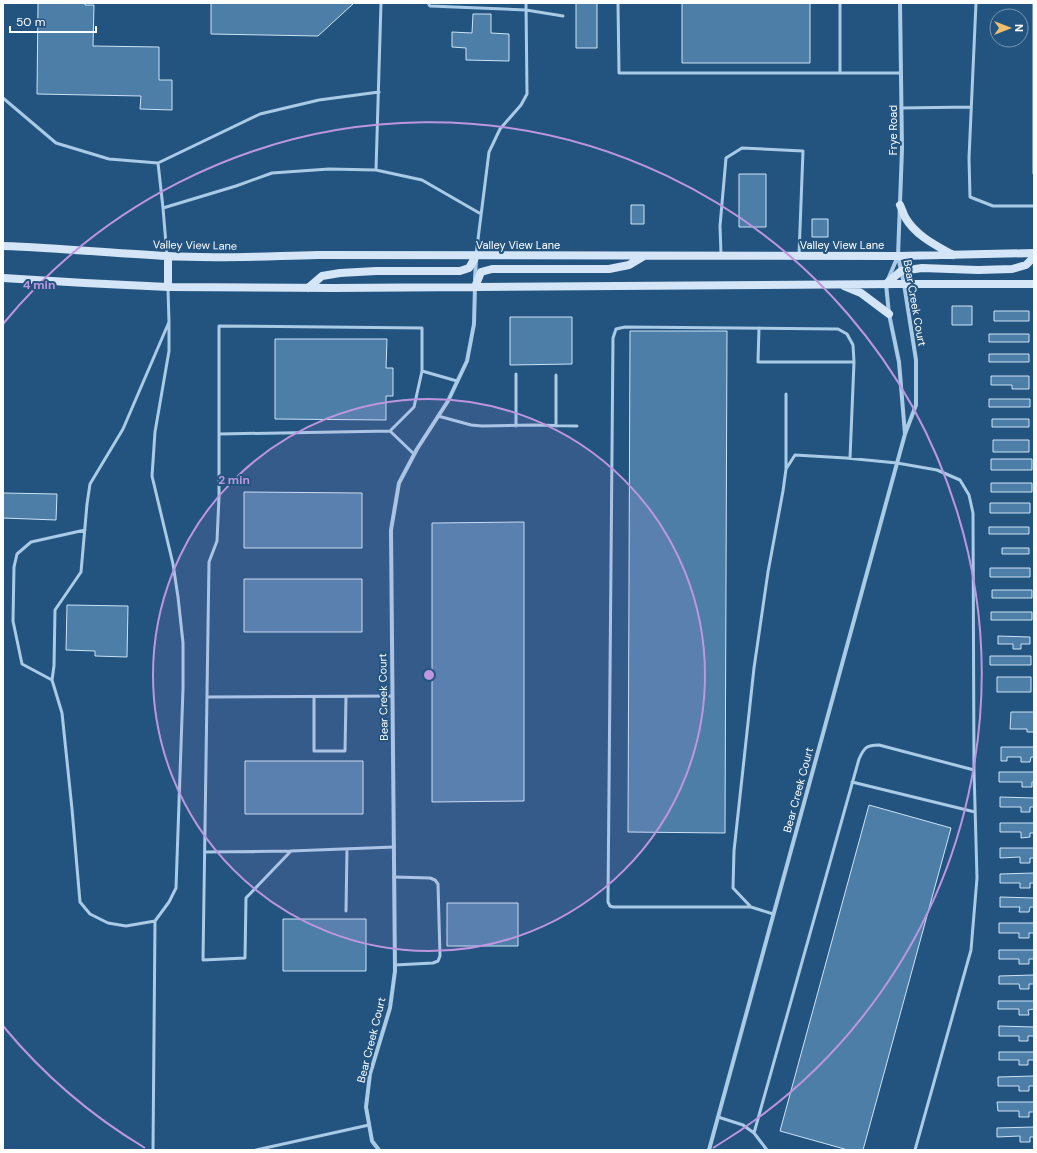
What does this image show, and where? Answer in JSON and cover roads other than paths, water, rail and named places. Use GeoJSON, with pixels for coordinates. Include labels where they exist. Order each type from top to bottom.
{"type":"FeatureCollection","features":[{"type":"Feature","properties":{"kind":"main road"},"geometry":{"type":"LineString","coordinates":[[900,205],[913,228],[932,243],[954,255]]}},
{"type":"Feature","properties":{"kind":"main road","name":"Valley View Lane"},"geometry":{"type":"LineString","coordinates":[[3,246],[168,256],[898,256],[1034,253]]}},
{"type":"Feature","properties":{"kind":"main road"},"geometry":{"type":"LineString","coordinates":[[168,256],[168,287]]}},
{"type":"Feature","properties":{"kind":"main road"},"geometry":{"type":"LineString","coordinates":[[308,288],[322,276],[340,273],[376,271],[460,271],[470,268],[476,256]]}},
{"type":"Feature","properties":{"kind":"main road"},"geometry":{"type":"LineString","coordinates":[[475,287],[481,272],[492,269],[609,268],[629,265],[645,256]]}},
{"type":"Feature","properties":{"kind":"main road"},"geometry":{"type":"LineString","coordinates":[[886,284],[901,271],[922,268],[978,270],[1012,269],[1026,265],[1034,257]]}},
{"type":"Feature","properties":{"kind":"main road"},"geometry":{"type":"LineString","coordinates":[[3,278],[168,287],[308,288],[1034,284]]}},
{"type":"Feature","properties":{"kind":"main road"},"geometry":{"type":"LineString","coordinates":[[842,284],[861,293],[889,314]]}},
{"type":"Feature","properties":{"kind":"street","name":"Frye Road"},"geometry":{"type":"LineString","coordinates":[[898,256],[902,149],[900,3]]}},
{"type":"Feature","properties":{"kind":"street","name":"Bear Creek Court"},"geometry":{"type":"LineString","coordinates":[[379,1150],[372,1141],[366,1107],[370,1074],[390,1008],[395,971],[391,530],[399,483],[414,454],[448,401],[467,361],[474,324],[476,256]]}},
{"type":"Feature","properties":{"kind":"street","name":"Bear Creek Court"},"geometry":{"type":"LineString","coordinates":[[708,1150],[905,434],[916,405],[916,360],[898,256]]}},
{"type":"Feature","properties":{"kind":"street","name":"Bear Creek Court"},"geometry":{"type":"LineString","coordinates":[[898,256],[886,284],[889,314],[899,362],[905,434]]}},
{"type":"Feature","properties":{"kind":"lane"},"geometry":{"type":"LineString","coordinates":[[376,170],[381,3]]}},
{"type":"Feature","properties":{"kind":"lane"},"geometry":{"type":"LineString","coordinates":[[428,3],[430,6],[526,10],[563,16]]}},
{"type":"Feature","properties":{"kind":"lane"},"geometry":{"type":"LineString","coordinates":[[476,256],[489,152],[500,129],[521,105],[526,94],[526,3]]}},
{"type":"Feature","properties":{"kind":"lane"},"geometry":{"type":"LineString","coordinates":[[618,3],[619,73],[901,73]]}},
{"type":"Feature","properties":{"kind":"lane"},"geometry":{"type":"LineString","coordinates":[[840,3],[840,73]]}},
{"type":"Feature","properties":{"kind":"lane"},"geometry":{"type":"LineString","coordinates":[[976,3],[969,158],[970,197],[993,206],[1034,206]]}},
{"type":"Feature","properties":{"kind":"lane"},"geometry":{"type":"LineString","coordinates":[[3,98],[56,143],[109,159],[158,163],[260,114],[319,100],[378,92]]}},
{"type":"Feature","properties":{"kind":"lane"},"geometry":{"type":"LineString","coordinates":[[902,108],[971,107]]}},
{"type":"Feature","properties":{"kind":"lane"},"geometry":{"type":"LineString","coordinates":[[721,256],[720,226],[726,158],[742,148],[803,151],[799,256]]}},
{"type":"Feature","properties":{"kind":"lane"},"geometry":{"type":"LineString","coordinates":[[158,163],[168,256]]}},
{"type":"Feature","properties":{"kind":"lane"},"geometry":{"type":"LineString","coordinates":[[163,208],[236,186],[272,173],[329,169],[376,170],[422,180],[481,214]]}},
{"type":"Feature","properties":{"kind":"lane"},"geometry":{"type":"LineString","coordinates":[[153,1150],[155,921],[169,902],[176,888],[183,689],[183,643],[174,564],[152,476],[154,432],[169,351],[168,287]]}},
{"type":"Feature","properties":{"kind":"lane"},"geometry":{"type":"LineString","coordinates":[[155,921],[126,926],[108,922],[90,914],[80,902],[62,713],[52,680],[54,666],[55,610],[81,572],[90,484],[122,429],[169,322]]}},
{"type":"Feature","properties":{"kind":"lane"},"geometry":{"type":"LineString","coordinates":[[219,434],[390,431],[414,407],[422,371],[422,328],[219,326],[219,434],[219,497],[217,541],[209,562],[203,960],[246,958],[246,898],[291,851]]}},
{"type":"Feature","properties":{"kind":"lane"},"geometry":{"type":"LineString","coordinates":[[773,914],[751,907],[613,907],[610,906],[608,902],[612,338],[616,329],[625,327],[838,328],[847,334],[853,345],[854,362],[850,458]]}},
{"type":"Feature","properties":{"kind":"lane"},"geometry":{"type":"LineString","coordinates":[[759,328],[758,362],[854,362]]}},
{"type":"Feature","properties":{"kind":"lane"},"geometry":{"type":"LineString","coordinates":[[422,371],[457,381]]}},
{"type":"Feature","properties":{"kind":"lane"},"geometry":{"type":"LineString","coordinates":[[516,374],[516,426]]}},
{"type":"Feature","properties":{"kind":"lane"},"geometry":{"type":"LineString","coordinates":[[556,375],[556,426]]}},
{"type":"Feature","properties":{"kind":"lane"},"geometry":{"type":"LineString","coordinates":[[751,907],[733,888],[734,851],[754,668],[768,572],[786,468],[786,394]]}},
{"type":"Feature","properties":{"kind":"lane"},"geometry":{"type":"LineString","coordinates":[[438,416],[471,425],[482,426],[578,426]]}},
{"type":"Feature","properties":{"kind":"lane"},"geometry":{"type":"LineString","coordinates":[[390,431],[414,454]]}},
{"type":"Feature","properties":{"kind":"lane"},"geometry":{"type":"LineString","coordinates":[[786,468],[795,455],[850,458],[897,463],[938,470],[960,480],[969,495],[973,513],[974,770],[977,878],[971,950],[915,1150]]}},
{"type":"Feature","properties":{"kind":"lane"},"geometry":{"type":"LineString","coordinates":[[52,680],[22,664],[13,620],[14,568],[17,554],[31,542],[85,530]]}},
{"type":"Feature","properties":{"kind":"lane"},"geometry":{"type":"LineString","coordinates":[[207,697],[392,696]]}},
{"type":"Feature","properties":{"kind":"lane"},"geometry":{"type":"LineString","coordinates":[[314,697],[314,751],[345,751],[346,697]]}},
{"type":"Feature","properties":{"kind":"lane"},"geometry":{"type":"LineString","coordinates":[[754,1133],[852,782],[863,749],[871,745],[879,745],[974,770]]}},
{"type":"Feature","properties":{"kind":"lane"},"geometry":{"type":"LineString","coordinates":[[852,782],[975,812]]}},
{"type":"Feature","properties":{"kind":"lane"},"geometry":{"type":"LineString","coordinates":[[205,852],[291,851],[394,847]]}},
{"type":"Feature","properties":{"kind":"lane"},"geometry":{"type":"LineString","coordinates":[[346,911],[347,849]]}},
{"type":"Feature","properties":{"kind":"lane"},"geometry":{"type":"LineString","coordinates":[[394,877],[430,878],[435,880],[438,884],[440,956],[438,961],[434,963],[395,965]]}},
{"type":"Feature","properties":{"kind":"lane"},"geometry":{"type":"LineString","coordinates":[[718,1117],[743,1125],[754,1133],[767,1150]]}},
{"type":"Feature","properties":{"kind":"lane"},"geometry":{"type":"LineString","coordinates":[[256,1150],[369,1125]]}}]}
